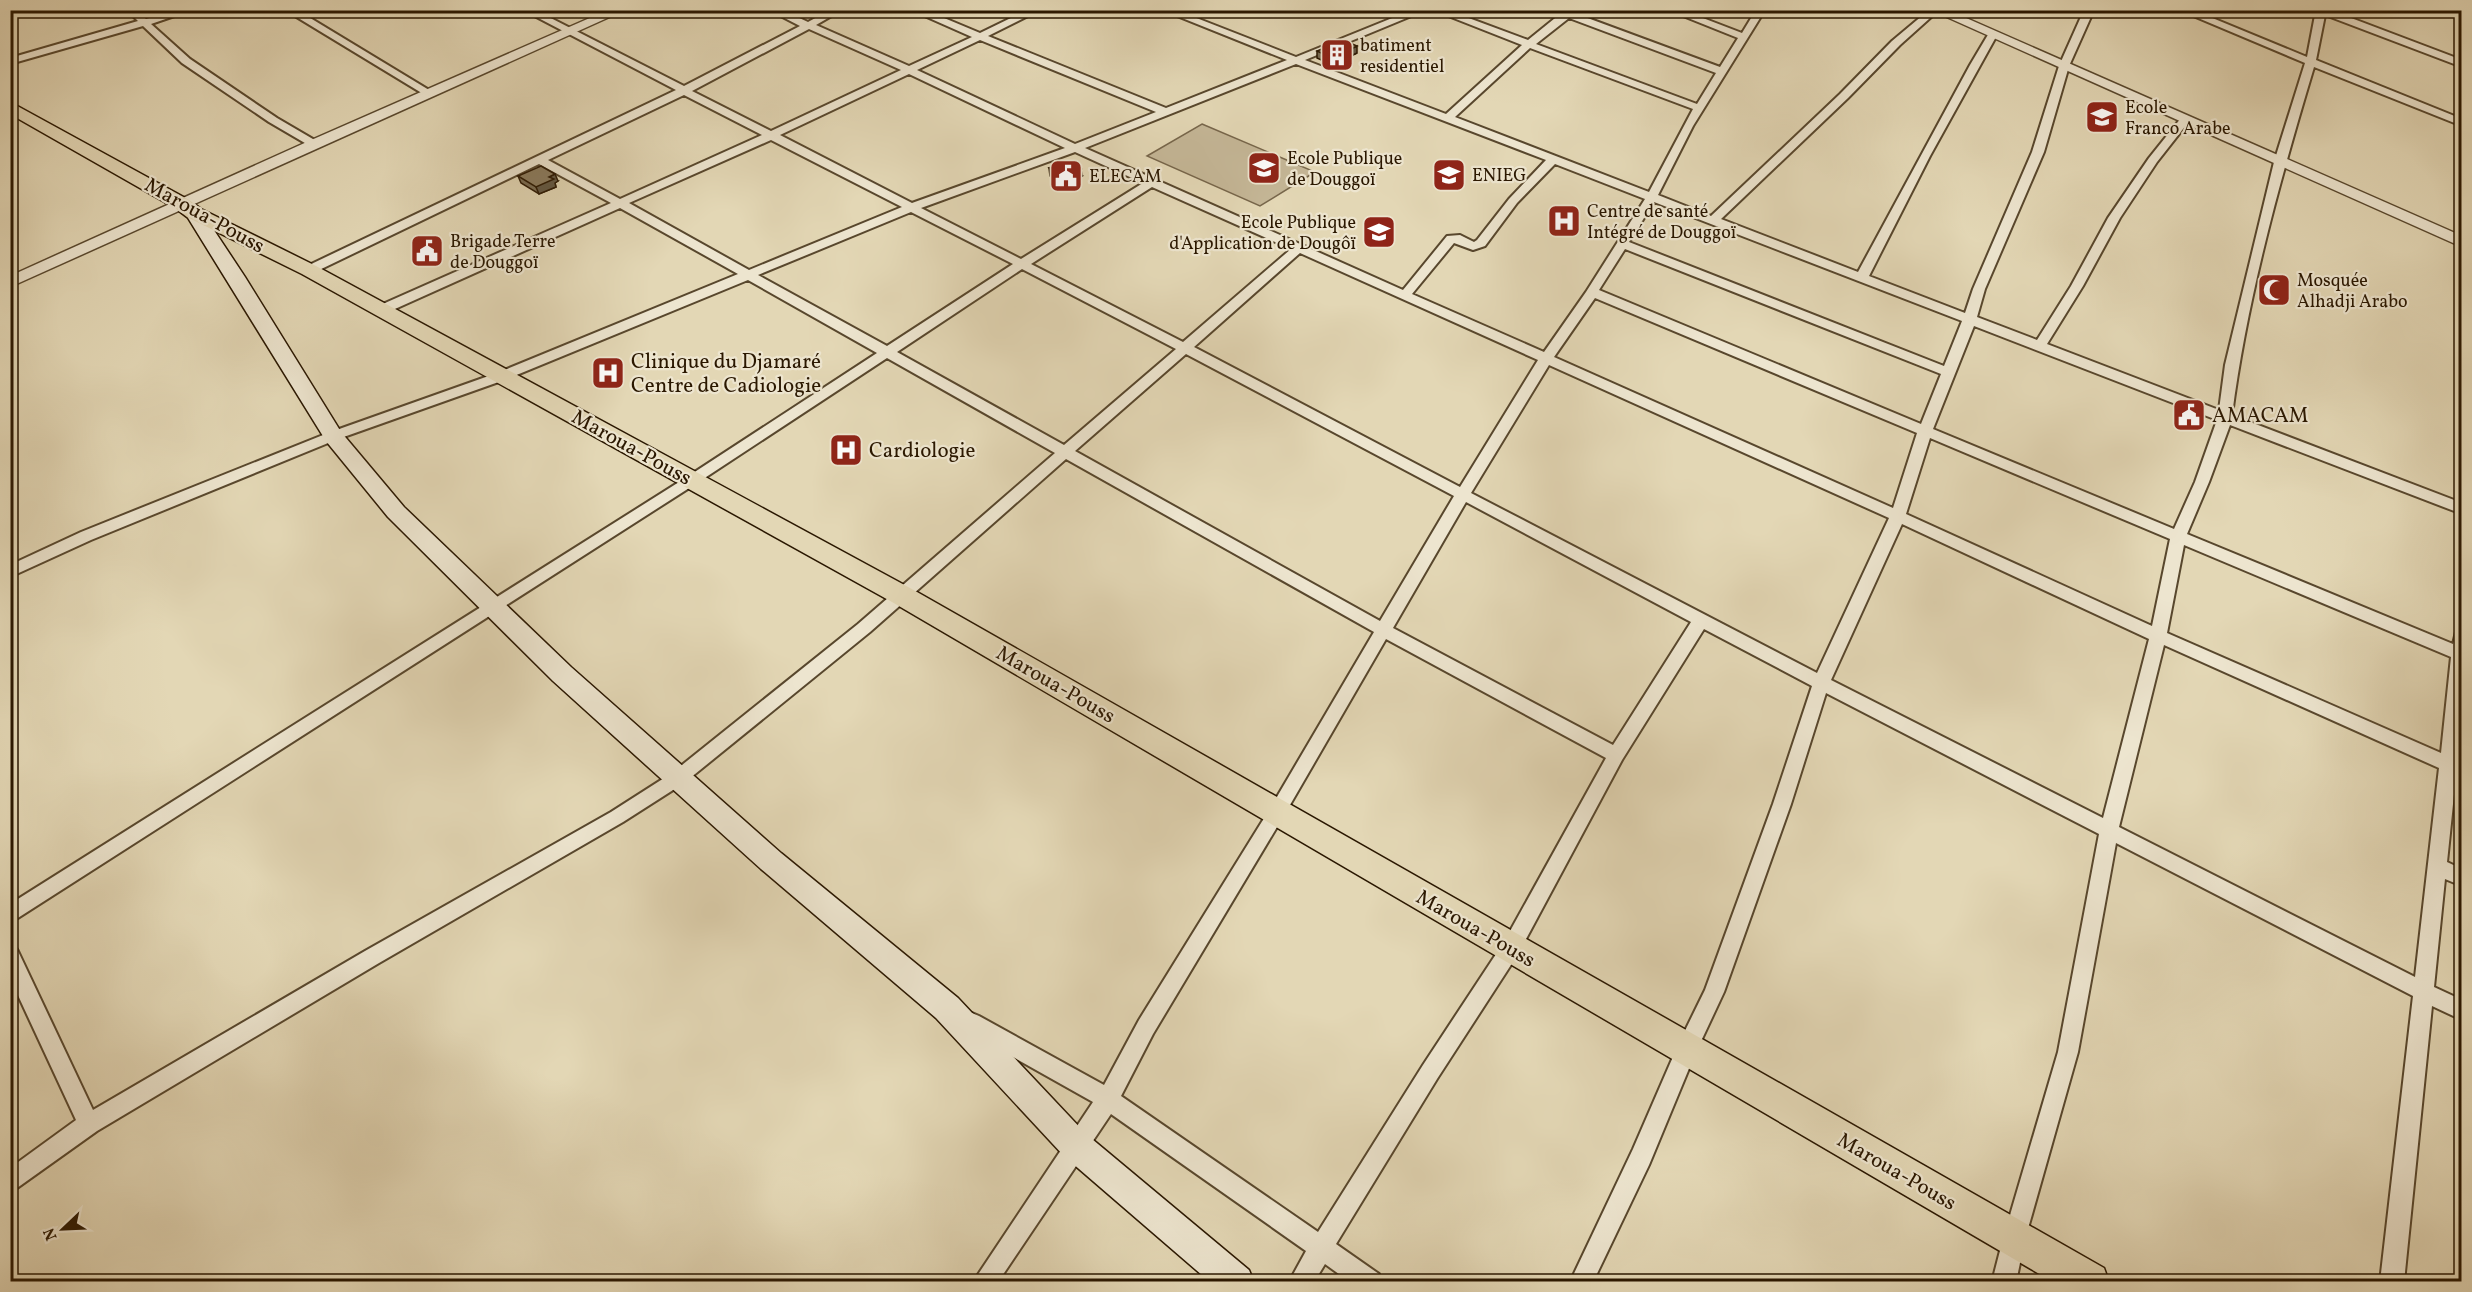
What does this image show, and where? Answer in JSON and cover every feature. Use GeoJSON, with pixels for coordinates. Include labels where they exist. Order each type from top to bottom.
{"type":"FeatureCollection","features":[{"type":"Feature","properties":{"kind":"main road","name":"Maroua-Pouss"},"geometry":{"type":"LineString","coordinates":[[10,107],[188,208],[309,270],[901,595],[1686,1050],[2090,1281]]}},
{"type":"Feature","properties":{"kind":"main road"},"geometry":{"type":"LineString","coordinates":[[188,208],[236,277],[333,436],[396,512],[562,674],[771,861],[946,1008],[1075,1145],[1237,1281]]}},
{"type":"Feature","properties":{"kind":"street"},"geometry":{"type":"LineString","coordinates":[[131,10],[186,61],[273,120],[314,144]]}},
{"type":"Feature","properties":{"kind":"street"},"geometry":{"type":"LineString","coordinates":[[10,61],[188,10]]}},
{"type":"Feature","properties":{"kind":"street"},"geometry":{"type":"LineString","coordinates":[[288,10],[429,93]]}},
{"type":"Feature","properties":{"kind":"street"},"geometry":{"type":"LineString","coordinates":[[527,10],[1183,347],[1821,683],[2462,1011]]}},
{"type":"Feature","properties":{"kind":"street"},"geometry":{"type":"LineString","coordinates":[[10,282],[188,208],[314,144],[619,10]]}},
{"type":"Feature","properties":{"kind":"street"},"geometry":{"type":"LineString","coordinates":[[773,10],[909,70],[1075,148],[2454,767]]}},
{"type":"Feature","properties":{"kind":"street"},"geometry":{"type":"LineString","coordinates":[[309,270],[685,90],[838,10]]}},
{"type":"Feature","properties":{"kind":"street"},"geometry":{"type":"LineString","coordinates":[[915,10],[1166,112]]}},
{"type":"Feature","properties":{"kind":"street"},"geometry":{"type":"LineString","coordinates":[[381,310],[622,204],[1036,10]]}},
{"type":"Feature","properties":{"kind":"street"},"geometry":{"type":"LineString","coordinates":[[1166,10],[2462,509]]}},
{"type":"Feature","properties":{"kind":"street"},"geometry":{"type":"LineString","coordinates":[[10,572],[86,536],[333,436],[502,376],[913,207],[1075,148],[1422,10]]}},
{"type":"Feature","properties":{"kind":"street"},"geometry":{"type":"LineString","coordinates":[[1437,10],[1700,108]]}},
{"type":"Feature","properties":{"kind":"street"},"geometry":{"type":"LineString","coordinates":[[1672,10],[1744,37]]}},
{"type":"Feature","properties":{"kind":"street"},"geometry":{"type":"LineString","coordinates":[[1712,221],[1844,96],[1896,42],[1936,10],[2462,242]]}},
{"type":"Feature","properties":{"kind":"street"},"geometry":{"type":"LineString","coordinates":[[1581,1281],[1641,1157],[1686,1050],[1714,992],[1782,804],[1821,683],[1898,516],[1925,431],[1969,321],[1979,288],[2038,152],[2064,66],[2089,10]]}},
{"type":"Feature","properties":{"kind":"street"},"geometry":{"type":"LineString","coordinates":[[2183,10],[2462,123]]}},
{"type":"Feature","properties":{"kind":"street"},"geometry":{"type":"LineString","coordinates":[[984,1281],[1108,1099],[1146,1027],[1277,812],[1463,494],[1546,359],[1652,198],[1688,126],[1724,72],[1759,11]]}},
{"type":"Feature","properties":{"kind":"street"},"geometry":{"type":"LineString","coordinates":[[2004,1281],[2068,1052],[2109,830],[2158,635],[2178,537],[2202,482],[2225,418],[2232,365],[2280,162],[2311,61],[2321,11],[2462,64]]}},
{"type":"Feature","properties":{"kind":"street"},"geometry":{"type":"LineString","coordinates":[[1448,118],[1528,45],[1570,12],[1724,72]]}},
{"type":"Feature","properties":{"kind":"street"},"geometry":{"type":"LineString","coordinates":[[1861,279],[1937,130],[1992,35]]}},
{"type":"Feature","properties":{"kind":"street"},"geometry":{"type":"LineString","coordinates":[[2040,347],[2114,218],[2153,160],[2185,120]]}},
{"type":"Feature","properties":{"kind":"street"},"geometry":{"type":"LineString","coordinates":[[537,159],[622,204],[1383,630],[1616,755]]}},
{"type":"Feature","properties":{"kind":"street"},"geometry":{"type":"LineString","coordinates":[[1405,295],[1451,239],[1460,239],[1473,246],[1481,243],[1513,201],[1553,160]]}},
{"type":"Feature","properties":{"kind":"street"},"geometry":{"type":"LineString","coordinates":[[10,915],[692,480],[1022,264],[1152,182]]}},
{"type":"Feature","properties":{"kind":"street"},"geometry":{"type":"LineString","coordinates":[[1621,243],[1948,372]]}},
{"type":"Feature","properties":{"kind":"street"},"geometry":{"type":"LineString","coordinates":[[10,1182],[89,1124],[372,957],[617,817],[678,778],[901,595],[1299,248]]}},
{"type":"Feature","properties":{"kind":"street"},"geometry":{"type":"LineString","coordinates":[[1592,292],[2461,655]]}},
{"type":"Feature","properties":{"kind":"street"},"geometry":{"type":"LineString","coordinates":[[1300,1281],[1430,1072],[1511,948],[1616,755],[1701,620]]}},
{"type":"Feature","properties":{"kind":"street"},"geometry":{"type":"LineString","coordinates":[[2392,1281],[2436,866],[2454,767],[2462,636]]}},
{"type":"Feature","properties":{"kind":"street"},"geometry":{"type":"LineString","coordinates":[[2436,866],[2462,878]]}},
{"type":"Feature","properties":{"kind":"street"},"geometry":{"type":"LineString","coordinates":[[10,955],[89,1124]]}},
{"type":"Feature","properties":{"kind":"street"},"geometry":{"type":"LineString","coordinates":[[946,1008],[1108,1099],[1371,1281]]}},
{"type":"Feature","properties":{"kind":"shaded area"},"geometry":{"type":"Polygon","coordinates":[[[1202,124],[1315,172],[1260,206],[1147,156],[1202,124]]]}},
{"type":"Feature","properties":{"kind":"building"},"geometry":{"type":"Polygon","coordinates":[[[1343,40],[1357,46],[1332,58],[1317,51],[1343,40]]]}},
{"type":"Feature","properties":{"kind":"building"},"geometry":{"type":"Polygon","coordinates":[[[1066,161],[1081,169],[1064,177],[1049,168],[1066,161]]]}},
{"type":"Feature","properties":{"kind":"building"},"geometry":{"type":"Polygon","coordinates":[[[541,166],[555,174],[549,177],[554,179],[536,187],[518,176],[541,166]]]}},
{"type":"Feature","properties":{"kind":"place","name":"batiment residentiel"},"geometry":{"type":"Point","coordinates":[1337,55]}},
{"type":"Feature","properties":{"kind":"place","name":"Ecole Franco Arabe"},"geometry":{"type":"Point","coordinates":[2102,117]}},
{"type":"Feature","properties":{"kind":"place","name":"Ecole Publique de Douggoï"},"geometry":{"type":"Point","coordinates":[1264,168]}},
{"type":"Feature","properties":{"kind":"place","name":"ENIEG"},"geometry":{"type":"Point","coordinates":[1449,175]}},
{"type":"Feature","properties":{"kind":"place","name":"ELECAM"},"geometry":{"type":"Point","coordinates":[1066,176]}},
{"type":"Feature","properties":{"kind":"place","name":"Centre de santé Intégré de Douggoï"},"geometry":{"type":"Point","coordinates":[1564,221]}},
{"type":"Feature","properties":{"kind":"place","name":"Ecole Publique d'Application de Dougôï"},"geometry":{"type":"Point","coordinates":[1379,232]}},
{"type":"Feature","properties":{"kind":"place","name":"Brigade Terre de Douggoï"},"geometry":{"type":"Point","coordinates":[427,251]}},
{"type":"Feature","properties":{"kind":"place","name":"Mosquée Alhadji Arabo"},"geometry":{"type":"Point","coordinates":[2274,290]}},
{"type":"Feature","properties":{"kind":"place","name":"Clinique du Djamaré Centre de Cadiologie"},"geometry":{"type":"Point","coordinates":[608,373]}},
{"type":"Feature","properties":{"kind":"place","name":"AMACAM"},"geometry":{"type":"Point","coordinates":[2189,415]}},
{"type":"Feature","properties":{"kind":"place","name":"Cardiologie"},"geometry":{"type":"Point","coordinates":[846,450]}}]}
